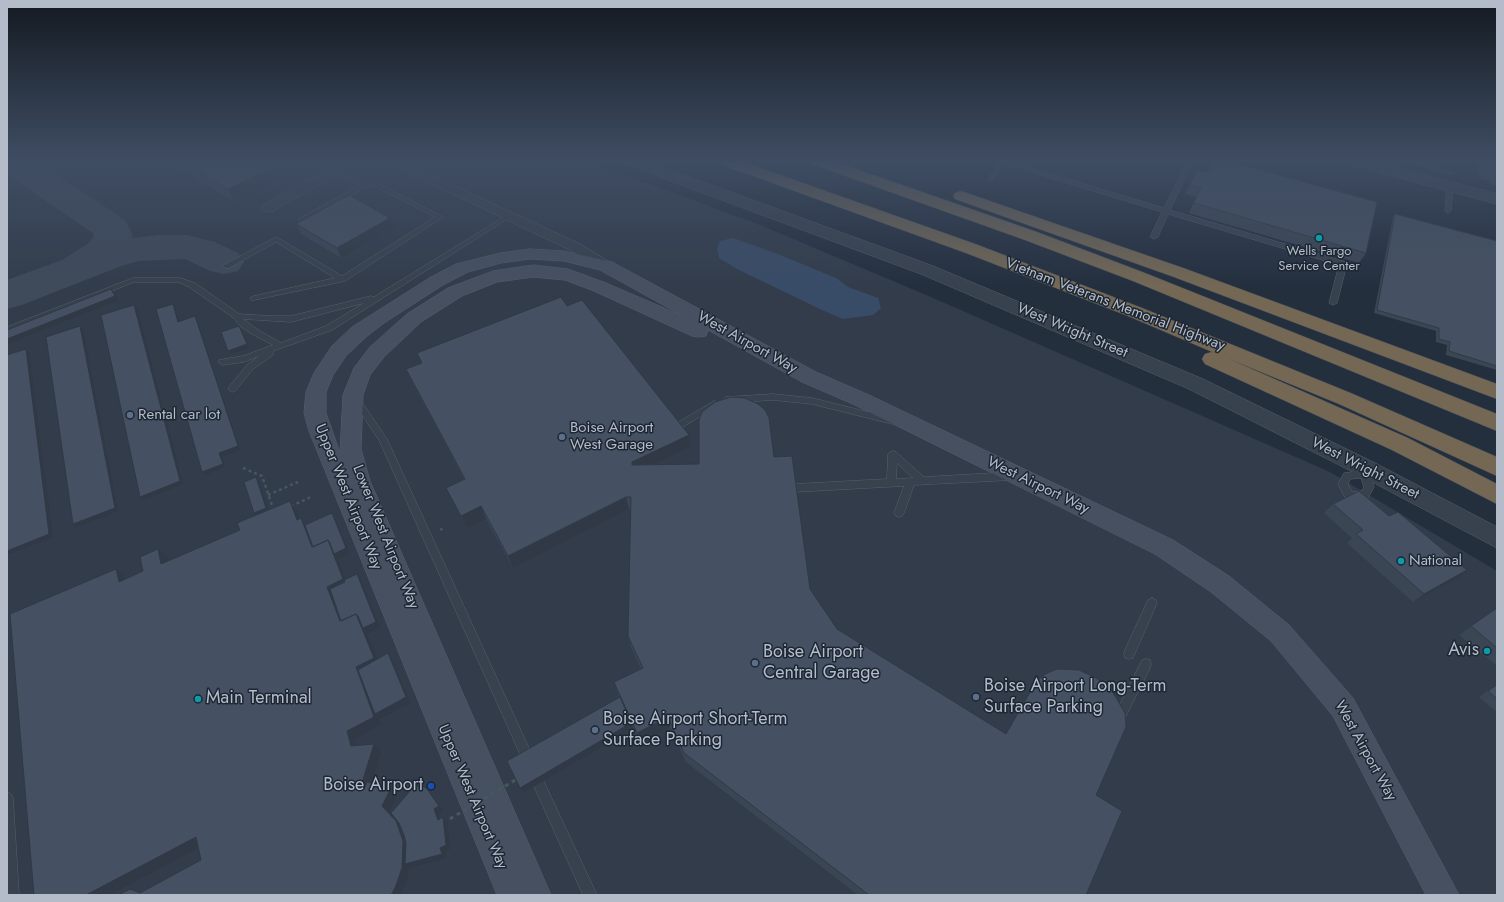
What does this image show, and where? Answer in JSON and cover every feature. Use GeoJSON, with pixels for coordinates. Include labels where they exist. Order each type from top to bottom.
{"type":"FeatureCollection","features":[{"type":"Feature","properties":{"kind":"highway"},"geometry":{"type":"LineString","coordinates":[[832,203],[1175,343],[1292,394],[1378,434],[1497,495]]}},
{"type":"Feature","properties":{"kind":"highway","name":"Vietnam Veterans Memorial Highway"},"geometry":{"type":"LineString","coordinates":[[843,203],[972,249],[1135,312],[1339,396],[1497,467]]}},
{"type":"Feature","properties":{"kind":"highway"},"geometry":{"type":"LineString","coordinates":[[936,203],[1031,236],[1139,277],[1363,367],[1497,423]]}},
{"type":"Feature","properties":{"kind":"highway"},"geometry":{"type":"LineString","coordinates":[[983,203],[1009,211],[1497,392]]}},
{"type":"Feature","properties":{"kind":"main road","name":"Upper West Airport Way"},"geometry":{"type":"LineString","coordinates":[[513,895],[320,431],[315,413],[316,392],[324,373],[340,351],[359,332],[437,281],[462,268],[500,258],[530,254],[564,256],[606,266]]}},
{"type":"Feature","properties":{"kind":"main road","name":"West Airport Way"},"geometry":{"type":"LineString","coordinates":[[606,266],[809,377],[862,400],[1164,547],[1220,584],[1280,633],[1343,707],[1443,895]]}},
{"type":"Feature","properties":{"kind":"main road","name":"Lower West Airport Way"},"geometry":{"type":"LineString","coordinates":[[535,895],[359,481],[350,449],[353,395],[361,373],[373,358],[414,318],[455,292],[493,277],[533,271],[568,275],[600,287],[757,356],[809,377]]}},
{"type":"Feature","properties":{"kind":"street"},"geometry":{"type":"LineString","coordinates":[[268,208],[277,203]]}},
{"type":"Feature","properties":{"kind":"street","name":"West Airport Way"},"geometry":{"type":"LineString","coordinates":[[477,203],[575,247],[606,266]]}},
{"type":"Feature","properties":{"kind":"street","name":"West Wright Street"},"geometry":{"type":"LineString","coordinates":[[743,203],[927,270],[1196,384],[1365,472],[1497,538]]}},
{"type":"Feature","properties":{"kind":"lane"},"geometry":{"type":"LineString","coordinates":[[301,220],[332,203]]}},
{"type":"Feature","properties":{"kind":"lane"},"geometry":{"type":"LineString","coordinates":[[254,298],[342,279],[440,217],[413,203]]}},
{"type":"Feature","properties":{"kind":"lane"},"geometry":{"type":"LineString","coordinates":[[1138,203],[1343,264],[1333,304]]}},
{"type":"Feature","properties":{"kind":"lane"},"geometry":{"type":"LineString","coordinates":[[1154,237],[1171,203]]}},
{"type":"Feature","properties":{"kind":"lane"},"geometry":{"type":"LineString","coordinates":[[1448,211],[1449,203]]}},
{"type":"Feature","properties":{"kind":"lane"},"geometry":{"type":"LineString","coordinates":[[222,362],[244,359],[329,328],[507,217]]}},
{"type":"Feature","properties":{"kind":"lane"},"geometry":{"type":"LineString","coordinates":[[226,266],[276,239],[342,279]]}},
{"type":"Feature","properties":{"kind":"lane"},"geometry":{"type":"LineString","coordinates":[[7,330],[133,280],[180,280],[192,285],[237,316],[243,324],[281,346]]}},
{"type":"Feature","properties":{"kind":"lane"},"geometry":{"type":"LineString","coordinates":[[237,316],[291,319],[341,307],[385,293]]}},
{"type":"Feature","properties":{"kind":"lane"},"geometry":{"type":"LineString","coordinates":[[232,389],[250,367],[281,346]]}},
{"type":"Feature","properties":{"kind":"lane"},"geometry":{"type":"LineString","coordinates":[[353,395],[383,439],[590,895]]}},
{"type":"Feature","properties":{"kind":"lane"},"geometry":{"type":"LineString","coordinates":[[674,428],[722,400],[773,397],[827,404],[924,430]]}},
{"type":"Feature","properties":{"kind":"lane"},"geometry":{"type":"LineString","coordinates":[[891,482],[893,454],[922,481]]}},
{"type":"Feature","properties":{"kind":"lane"},"geometry":{"type":"LineString","coordinates":[[794,488],[1018,476]]}},
{"type":"Feature","properties":{"kind":"lane"},"geometry":{"type":"LineString","coordinates":[[900,513],[910,482]]}},
{"type":"Feature","properties":{"kind":"lane"},"geometry":{"type":"LineString","coordinates":[[1128,654],[1152,603]]}},
{"type":"Feature","properties":{"kind":"lane"},"geometry":{"type":"LineString","coordinates":[[1116,723],[1146,664]]}},
{"type":"Feature","properties":{"kind":"lane"},"geometry":{"type":"LineString","coordinates":[[7,798],[12,895]]}},
{"type":"Feature","properties":{"kind":"path"},"geometry":{"type":"LineString","coordinates":[[243,468],[262,476],[274,513]]}},
{"type":"Feature","properties":{"kind":"path"},"geometry":{"type":"LineString","coordinates":[[268,495],[298,482]]}},
{"type":"Feature","properties":{"kind":"path"},"geometry":{"type":"LineString","coordinates":[[286,508],[311,497]]}},
{"type":"Feature","properties":{"kind":"path"},"geometry":{"type":"LineString","coordinates":[[270,516],[280,510]]}},
{"type":"Feature","properties":{"kind":"path"},"geometry":{"type":"LineString","coordinates":[[440,530],[446,527]]}},
{"type":"Feature","properties":{"kind":"path"},"geometry":{"type":"LineString","coordinates":[[442,823],[517,779]]}},
{"type":"Feature","properties":{"kind":"shaded area","name":"Boise Airport"},"geometry":{"type":"Polygon","coordinates":[[[7,203],[701,203],[755,223],[931,297],[1330,472],[1497,571],[1497,895],[7,895],[7,203]]]}},
{"type":"Feature","properties":{"kind":"water"},"geometry":{"type":"Polygon","coordinates":[[[733,238],[778,254],[836,278],[848,287],[878,298],[881,308],[873,315],[843,319],[822,310],[737,269],[719,258],[717,249],[720,241],[733,238]]]}},
{"type":"Feature","properties":{"kind":"building"},"geometry":{"type":"Polygon","coordinates":[[[334,203],[363,203],[390,218],[337,248],[296,224],[334,203]]]}},
{"type":"Feature","properties":{"kind":"building"},"geometry":{"type":"Polygon","coordinates":[[[1194,203],[1377,203],[1366,253],[1194,203]]]}},
{"type":"Feature","properties":{"kind":"building"},"geometry":{"type":"Polygon","coordinates":[[[1395,214],[1497,241],[1497,366],[1449,351],[1450,342],[1439,339],[1439,328],[1377,310],[1395,214]]]}},
{"type":"Feature","properties":{"kind":"building"},"geometry":{"type":"Polygon","coordinates":[[[111,289],[115,296],[7,339],[7,330],[111,289]]]}},
{"type":"Feature","properties":{"kind":"building","name":"Boise Airport Central Garage"},"geometry":{"type":"Polygon","coordinates":[[[561,297],[567,306],[582,300],[689,435],[632,462],[632,465],[699,464],[699,420],[702,412],[715,402],[731,397],[745,398],[758,404],[765,410],[769,418],[774,457],[792,456],[810,589],[837,629],[1006,734],[1036,682],[1045,674],[1057,669],[1079,670],[1096,678],[1112,691],[1125,713],[1126,727],[1096,795],[1122,811],[1086,895],[869,895],[684,753],[668,717],[637,733],[614,682],[643,668],[628,636],[631,497],[626,497],[508,556],[481,506],[461,516],[446,488],[465,479],[406,369],[422,363],[417,353],[561,297]]]}},
{"type":"Feature","properties":{"kind":"building"},"geometry":{"type":"Polygon","coordinates":[[[173,304],[178,322],[195,316],[238,446],[219,453],[223,464],[202,472],[156,309],[173,304]]]}},
{"type":"Feature","properties":{"kind":"building"},"geometry":{"type":"Polygon","coordinates":[[[134,305],[180,481],[140,497],[101,315],[134,305]]]}},
{"type":"Feature","properties":{"kind":"building"},"geometry":{"type":"Polygon","coordinates":[[[80,326],[115,508],[73,524],[46,337],[80,326]]]}},
{"type":"Feature","properties":{"kind":"building"},"geometry":{"type":"Polygon","coordinates":[[[239,326],[247,344],[228,351],[221,332],[239,326]]]}},
{"type":"Feature","properties":{"kind":"building"},"geometry":{"type":"Polygon","coordinates":[[[26,349],[49,534],[7,551],[7,355],[26,349]]]}},
{"type":"Feature","properties":{"kind":"building"},"geometry":{"type":"Polygon","coordinates":[[[256,477],[266,508],[254,513],[244,482],[256,477]]]}},
{"type":"Feature","properties":{"kind":"building","name":"National"},"geometry":{"type":"Polygon","coordinates":[[[1359,491],[1389,516],[1398,512],[1467,570],[1424,594],[1356,534],[1363,530],[1333,504],[1359,491]]]}},
{"type":"Feature","properties":{"kind":"building","name":"Main Terminal"},"geometry":{"type":"Polygon","coordinates":[[[290,501],[297,520],[301,518],[312,547],[328,540],[343,579],[327,587],[340,621],[356,614],[374,658],[356,667],[374,717],[347,731],[351,746],[374,744],[361,786],[365,787],[367,782],[391,788],[382,806],[396,821],[403,841],[402,868],[391,895],[119,895],[130,889],[140,893],[201,860],[196,837],[86,895],[34,895],[10,614],[116,569],[119,582],[143,571],[140,557],[158,549],[161,564],[240,530],[237,523],[290,501]]]}},
{"type":"Feature","properties":{"kind":"building"},"geometry":{"type":"Polygon","coordinates":[[[332,513],[346,548],[334,554],[328,540],[313,547],[305,525],[332,513]]]}},
{"type":"Feature","properties":{"kind":"building"},"geometry":{"type":"Polygon","coordinates":[[[357,574],[376,622],[363,628],[356,614],[341,621],[330,589],[357,574]]]}},
{"type":"Feature","properties":{"kind":"building"},"geometry":{"type":"Polygon","coordinates":[[[1497,608],[1497,648],[1471,626],[1497,608]]]}},
{"type":"Feature","properties":{"kind":"building"},"geometry":{"type":"Polygon","coordinates":[[[388,653],[406,697],[375,714],[358,670],[388,653]]]}},
{"type":"Feature","properties":{"kind":"building"},"geometry":{"type":"Polygon","coordinates":[[[1497,685],[1497,699],[1488,691],[1497,685]]]}},
{"type":"Feature","properties":{"kind":"building"},"geometry":{"type":"Polygon","coordinates":[[[620,697],[631,723],[520,788],[507,761],[620,697]]]}},
{"type":"Feature","properties":{"kind":"building"},"geometry":{"type":"Polygon","coordinates":[[[416,784],[420,789],[423,786],[427,789],[439,806],[434,809],[438,820],[443,817],[446,845],[440,848],[442,854],[405,864],[406,843],[404,835],[399,823],[391,813],[416,784]]]}},
{"type":"Feature","properties":{"kind":"taxiway"},"geometry":{"type":"LineString","coordinates":[[74,203],[111,228],[113,233],[113,238],[103,252],[77,268]]}},
{"type":"Feature","properties":{"kind":"taxiway"},"geometry":{"type":"LineString","coordinates":[[7,295],[107,257],[138,249],[187,247],[201,251],[224,262]]}},
{"type":"Feature","properties":{"kind":"place","name":"Wells Fargo Service Center"},"geometry":{"type":"Point","coordinates":[1319,238]}},
{"type":"Feature","properties":{"kind":"place","name":"Rental car lot"},"geometry":{"type":"Point","coordinates":[130,415]}},
{"type":"Feature","properties":{"kind":"place","name":"Boise Airport West Garage"},"geometry":{"type":"Point","coordinates":[562,437]}},
{"type":"Feature","properties":{"kind":"place","name":"National"},"geometry":{"type":"Point","coordinates":[1401,561]}},
{"type":"Feature","properties":{"kind":"place","name":"Avis"},"geometry":{"type":"Point","coordinates":[1487,651]}},
{"type":"Feature","properties":{"kind":"place","name":"Boise Airport Central Garage"},"geometry":{"type":"Point","coordinates":[755,663]}},
{"type":"Feature","properties":{"kind":"place","name":"Boise Airport Long-Term Surface Parking"},"geometry":{"type":"Point","coordinates":[976,697]}},
{"type":"Feature","properties":{"kind":"place","name":"Main Terminal"},"geometry":{"type":"Point","coordinates":[198,699]}},
{"type":"Feature","properties":{"kind":"place","name":"Boise Airport Short-Term Surface Parking"},"geometry":{"type":"Point","coordinates":[595,730]}},
{"type":"Feature","properties":{"kind":"place","name":"Boise Airport"},"geometry":{"type":"Point","coordinates":[431,786]}}]}
